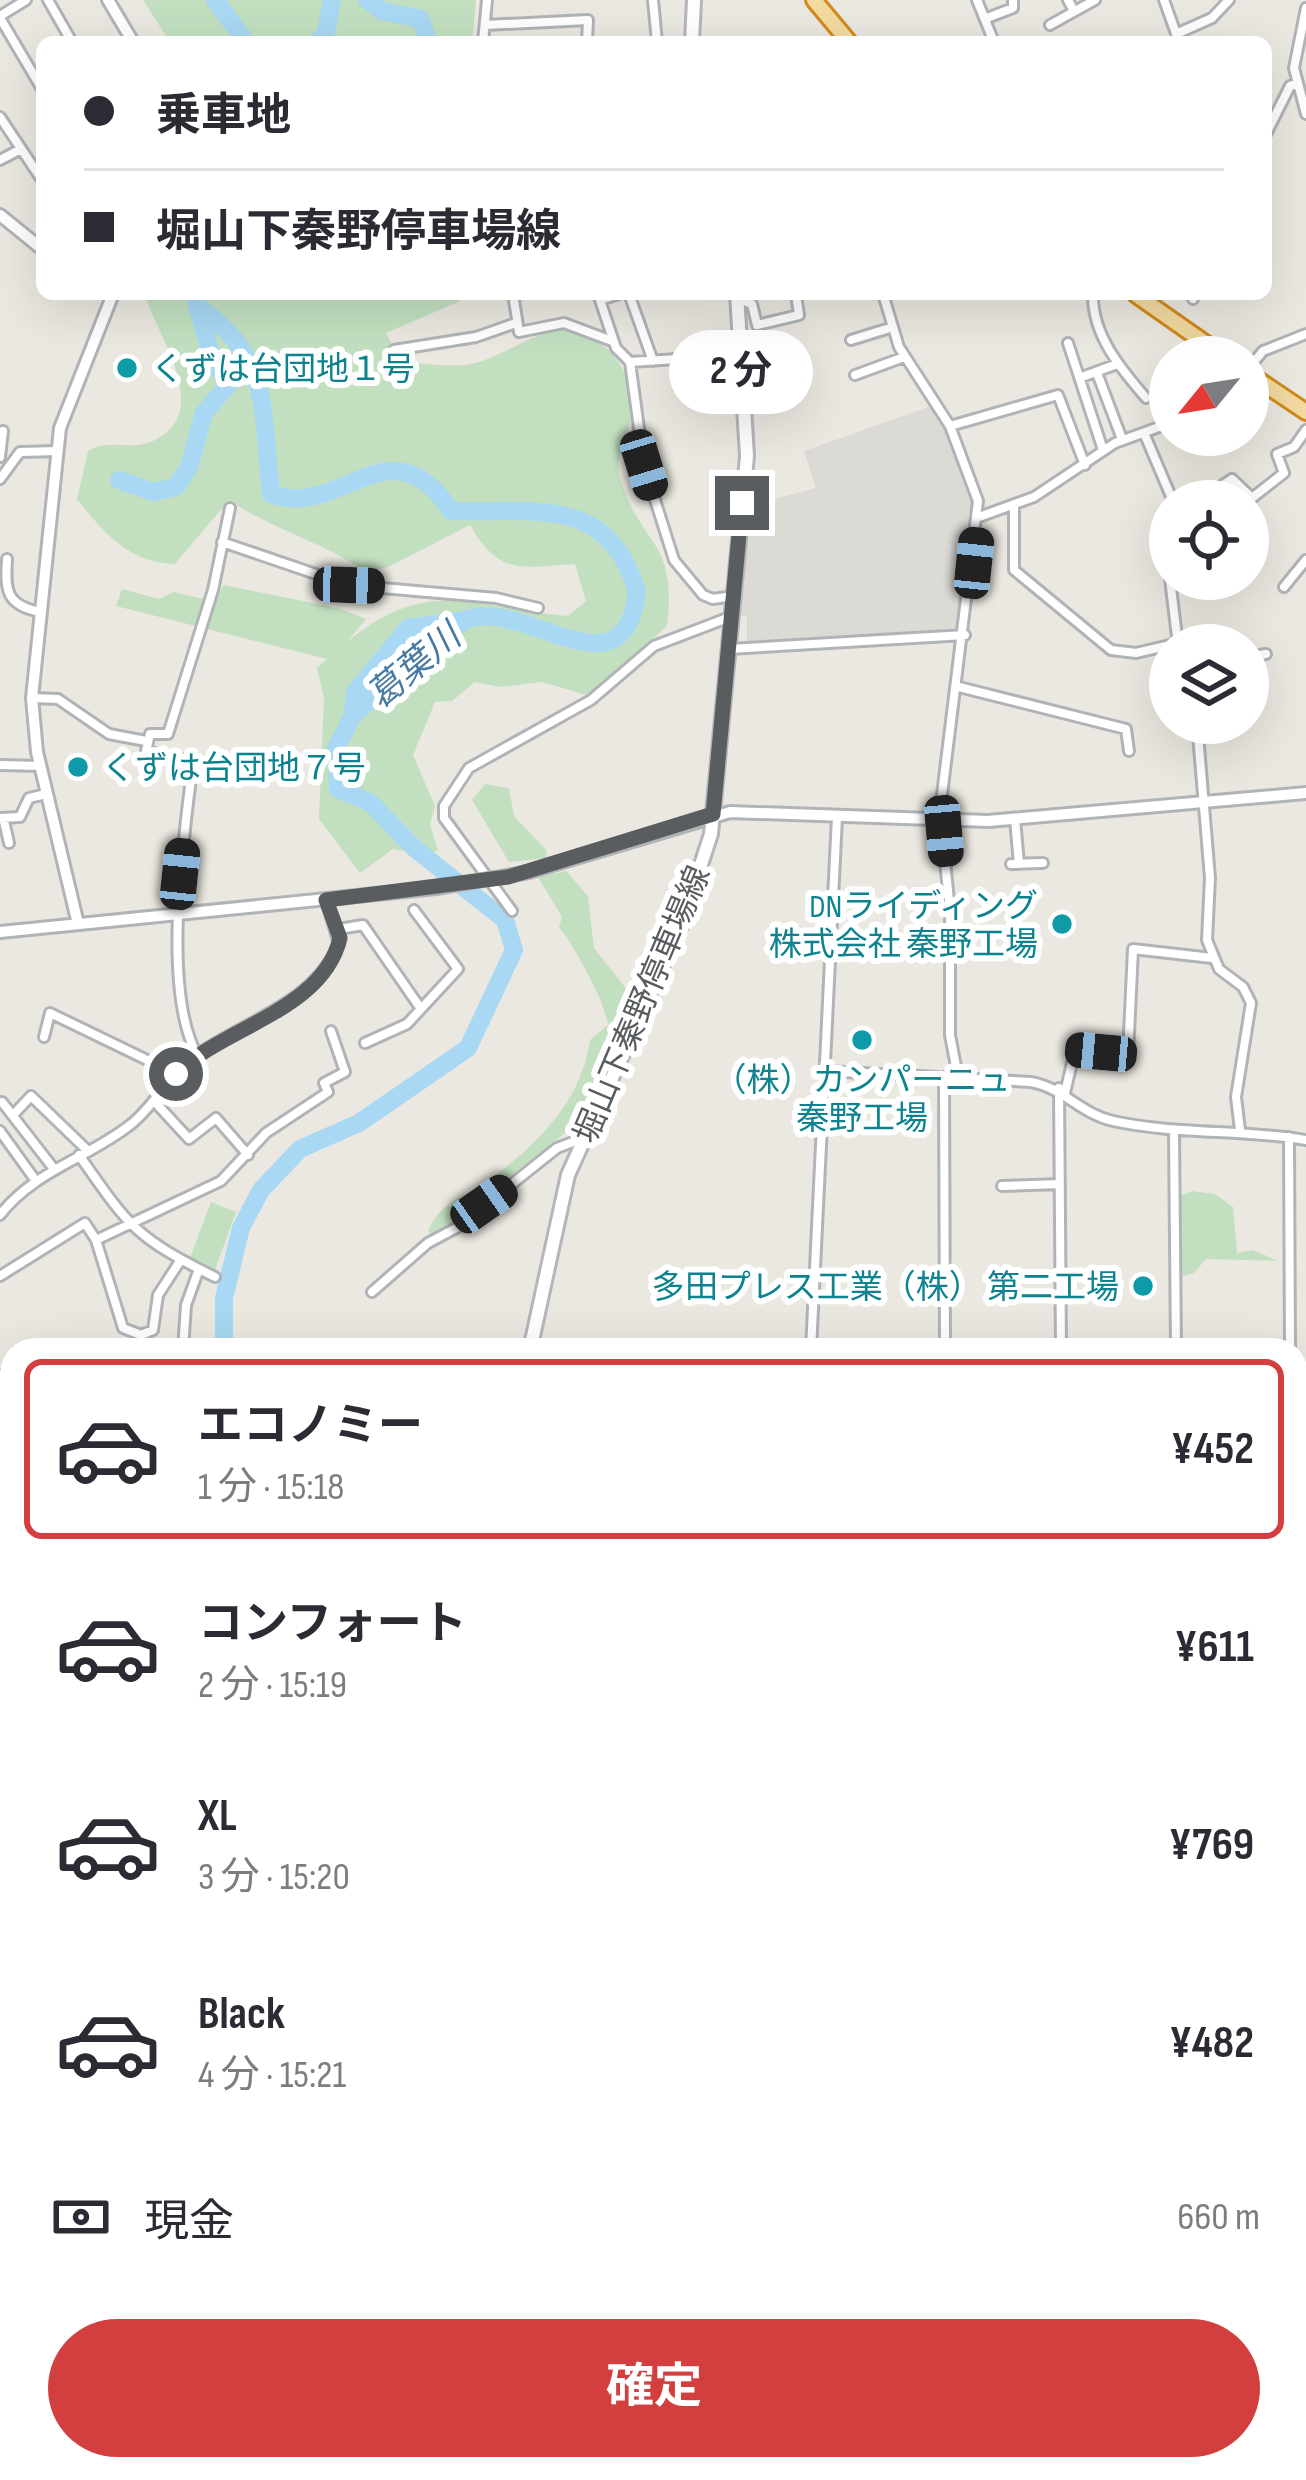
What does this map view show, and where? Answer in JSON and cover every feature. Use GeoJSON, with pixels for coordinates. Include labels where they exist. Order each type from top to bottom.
{"type":"FeatureCollection","features":[{"type":"Feature","properties":{"kind":"highway"},"geometry":{"type":"LineString","coordinates":[[814,0],[844,36]]}},
{"type":"Feature","properties":{"kind":"highway"},"geometry":{"type":"LineString","coordinates":[[1144,300],[1195,336]]}},
{"type":"Feature","properties":{"kind":"highway"},"geometry":{"type":"LineString","coordinates":[[1269,386],[1306,412]]}},
{"type":"Feature","properties":{"kind":"main road"},"geometry":{"type":"LineString","coordinates":[[692,36],[694,0]]}},
{"type":"Feature","properties":{"kind":"main road","name":"堀山下秦野停車場線"},"geometry":{"type":"LineString","coordinates":[[532,1338],[553,1223],[585,1137],[682,923],[713,814],[747,442],[737,300]]}},
{"type":"Feature","properties":{"kind":"street"},"geometry":{"type":"LineString","coordinates":[[26,0],[0,17],[36,79]]}},
{"type":"Feature","properties":{"kind":"street"},"geometry":{"type":"LineString","coordinates":[[48,0],[69,36]]}},
{"type":"Feature","properties":{"kind":"street"},"geometry":{"type":"LineString","coordinates":[[108,0],[129,36]]}},
{"type":"Feature","properties":{"kind":"street"},"geometry":{"type":"LineString","coordinates":[[484,36],[487,0]]}},
{"type":"Feature","properties":{"kind":"street"},"geometry":{"type":"LineString","coordinates":[[653,0],[657,36]]}},
{"type":"Feature","properties":{"kind":"street"},"geometry":{"type":"LineString","coordinates":[[977,0],[992,36]]}},
{"type":"Feature","properties":{"kind":"street"},"geometry":{"type":"LineString","coordinates":[[987,18],[1013,8],[1013,0]]}},
{"type":"Feature","properties":{"kind":"street"},"geometry":{"type":"LineString","coordinates":[[1068,0],[1074,11]]}},
{"type":"Feature","properties":{"kind":"street"},"geometry":{"type":"LineString","coordinates":[[1050,25],[1095,0]]}},
{"type":"Feature","properties":{"kind":"street"},"geometry":{"type":"LineString","coordinates":[[1164,0],[1177,36]]}},
{"type":"Feature","properties":{"kind":"street"},"geometry":{"type":"LineString","coordinates":[[1181,36],[1211,18],[1228,0]]}},
{"type":"Feature","properties":{"kind":"street"},"geometry":{"type":"LineString","coordinates":[[1306,8],[1294,68],[1306,114]]}},
{"type":"Feature","properties":{"kind":"street"},"geometry":{"type":"LineString","coordinates":[[485,25],[588,20],[587,36]]}},
{"type":"Feature","properties":{"kind":"street"},"geometry":{"type":"LineString","coordinates":[[1272,122],[1290,86],[1297,83]]}},
{"type":"Feature","properties":{"kind":"street"},"geometry":{"type":"LineString","coordinates":[[0,117],[36,172]]}},
{"type":"Feature","properties":{"kind":"street"},"geometry":{"type":"LineString","coordinates":[[0,160],[19,150]]}},
{"type":"Feature","properties":{"kind":"street"},"geometry":{"type":"LineString","coordinates":[[0,214],[36,244]]}},
{"type":"Feature","properties":{"kind":"street"},"geometry":{"type":"LineString","coordinates":[[78,924],[40,766],[32,698],[57,451],[73,385],[110,300]]}},
{"type":"Feature","properties":{"kind":"street"},"geometry":{"type":"LineString","coordinates":[[514,300],[519,332],[549,324],[580,325],[614,341]]}},
{"type":"Feature","properties":{"kind":"street"},"geometry":{"type":"LineString","coordinates":[[600,300],[614,341],[630,362],[644,465],[674,560],[703,595],[713,599],[733,596]]}},
{"type":"Feature","properties":{"kind":"street"},"geometry":{"type":"LineString","coordinates":[[631,300],[653,362]]}},
{"type":"Feature","properties":{"kind":"street"},"geometry":{"type":"LineString","coordinates":[[744,300],[752,304],[757,325],[799,315],[797,300]]}},
{"type":"Feature","properties":{"kind":"street"},"geometry":{"type":"LineString","coordinates":[[886,300],[904,357],[950,426],[974,482],[979,517],[958,687],[944,758],[950,1035],[958,1077]]}},
{"type":"Feature","properties":{"kind":"street"},"geometry":{"type":"LineString","coordinates":[[1093,300],[1094,317],[1117,364],[1146,398]]}},
{"type":"Feature","properties":{"kind":"street"},"geometry":{"type":"LineString","coordinates":[[394,350],[476,337],[516,323]]}},
{"type":"Feature","properties":{"kind":"street"},"geometry":{"type":"LineString","coordinates":[[851,340],[893,327]]}},
{"type":"Feature","properties":{"kind":"street"},"geometry":{"type":"LineString","coordinates":[[1269,349],[1306,334]]}},
{"type":"Feature","properties":{"kind":"street"},"geometry":{"type":"LineString","coordinates":[[1068,343],[1102,450]]}},
{"type":"Feature","properties":{"kind":"street"},"geometry":{"type":"LineString","coordinates":[[630,362],[742,355]]}},
{"type":"Feature","properties":{"kind":"street"},"geometry":{"type":"LineString","coordinates":[[855,375],[904,357]]}},
{"type":"Feature","properties":{"kind":"street"},"geometry":{"type":"LineString","coordinates":[[1082,376],[1117,364]]}},
{"type":"Feature","properties":{"kind":"street"},"geometry":{"type":"LineString","coordinates":[[1097,374],[1122,439]]}},
{"type":"Feature","properties":{"kind":"street"},"geometry":{"type":"LineString","coordinates":[[950,426],[1058,395],[1085,465]]}},
{"type":"Feature","properties":{"kind":"street"},"geometry":{"type":"LineString","coordinates":[[979,517],[1014,506],[1102,450],[1149,428]]}},
{"type":"Feature","properties":{"kind":"street"},"geometry":{"type":"LineString","coordinates":[[1145,429],[1165,480]]}},
{"type":"Feature","properties":{"kind":"street"},"geometry":{"type":"LineString","coordinates":[[1269,488],[1284,473],[1277,454],[1294,447],[1306,430]]}},
{"type":"Feature","properties":{"kind":"street"},"geometry":{"type":"LineString","coordinates":[[0,457],[4,431]]}},
{"type":"Feature","properties":{"kind":"street"},"geometry":{"type":"LineString","coordinates":[[0,479],[20,452],[57,451]]}},
{"type":"Feature","properties":{"kind":"street"},"geometry":{"type":"LineString","coordinates":[[1014,506],[1014,570],[1111,650],[1149,650]]}},
{"type":"Feature","properties":{"kind":"street"},"geometry":{"type":"LineString","coordinates":[[230,508],[213,590],[167,734],[150,734],[146,751],[193,763],[270,764]]}},
{"type":"Feature","properties":{"kind":"street"},"geometry":{"type":"LineString","coordinates":[[222,542],[349,585],[496,598],[538,608]]}},
{"type":"Feature","properties":{"kind":"street"},"geometry":{"type":"LineString","coordinates":[[7,559],[9,598],[16,607],[40,612]]}},
{"type":"Feature","properties":{"kind":"street"},"geometry":{"type":"LineString","coordinates":[[1284,587],[1306,560]]}},
{"type":"Feature","properties":{"kind":"street"},"geometry":{"type":"LineString","coordinates":[[512,911],[444,818],[444,806],[469,767],[591,700],[654,646],[731,616]]}},
{"type":"Feature","properties":{"kind":"street"},"geometry":{"type":"LineString","coordinates":[[728,649],[965,635]]}},
{"type":"Feature","properties":{"kind":"street"},"geometry":{"type":"LineString","coordinates":[[958,687],[1126,730],[1129,751]]}},
{"type":"Feature","properties":{"kind":"street"},"geometry":{"type":"LineString","coordinates":[[32,698],[58,699],[109,734],[146,741]]}},
{"type":"Feature","properties":{"kind":"street"},"geometry":{"type":"LineString","coordinates":[[1200,744],[1212,958],[1251,1003],[1236,1097],[1240,1130]]}},
{"type":"Feature","properties":{"kind":"street"},"geometry":{"type":"LineString","coordinates":[[193,763],[177,914],[187,1019],[197,1054]]}},
{"type":"Feature","properties":{"kind":"street"},"geometry":{"type":"LineString","coordinates":[[0,766],[40,766]]}},
{"type":"Feature","properties":{"kind":"street"},"geometry":{"type":"LineString","coordinates":[[0,932],[436,888],[529,872],[713,814],[1016,818],[1306,793]]}},
{"type":"Feature","properties":{"kind":"street"},"geometry":{"type":"LineString","coordinates":[[9,842],[2,819],[20,817],[29,798],[46,794]]}},
{"type":"Feature","properties":{"kind":"street"},"geometry":{"type":"LineString","coordinates":[[812,1338],[837,817]]}},
{"type":"Feature","properties":{"kind":"street"},"geometry":{"type":"LineString","coordinates":[[1016,818],[1015,864],[1042,863]]}},
{"type":"Feature","properties":{"kind":"street"},"geometry":{"type":"LineString","coordinates":[[2,1209],[54,1169],[132,1124],[197,1054],[282,1008],[334,955],[339,928],[326,900]]}},
{"type":"Feature","properties":{"kind":"street"},"geometry":{"type":"LineString","coordinates":[[365,1043],[393,1033],[458,969],[414,910]]}},
{"type":"Feature","properties":{"kind":"street"},"geometry":{"type":"LineString","coordinates":[[339,928],[363,925],[421,1009]]}},
{"type":"Feature","properties":{"kind":"street"},"geometry":{"type":"LineString","coordinates":[[1061,1338],[1062,1090],[1075,1050],[1128,1055],[1132,949],[1212,958]]}},
{"type":"Feature","properties":{"kind":"street"},"geometry":{"type":"LineString","coordinates":[[44,1037],[50,1012],[176,1074]]}},
{"type":"Feature","properties":{"kind":"street"},"geometry":{"type":"LineString","coordinates":[[97,1240],[221,1181],[266,1133],[328,1091],[324,1083],[345,1072],[332,1031]]}},
{"type":"Feature","properties":{"kind":"street"},"geometry":{"type":"LineString","coordinates":[[825,1071],[958,1077],[1062,1090],[1096,1117],[1174,1132],[1240,1130],[1306,1140]]}},
{"type":"Feature","properties":{"kind":"street"},"geometry":{"type":"LineString","coordinates":[[944,1077],[945,1338]]}},
{"type":"Feature","properties":{"kind":"street"},"geometry":{"type":"LineString","coordinates":[[13,1115],[31,1096],[83,1152],[129,1227],[180,1261],[215,1277]]}},
{"type":"Feature","properties":{"kind":"street"},"geometry":{"type":"LineString","coordinates":[[154,1101],[188,1139],[216,1118],[248,1155]]}},
{"type":"Feature","properties":{"kind":"street"},"geometry":{"type":"LineString","coordinates":[[2,1102],[54,1169]]}},
{"type":"Feature","properties":{"kind":"street"},"geometry":{"type":"LineString","coordinates":[[0,1131],[36,1181]]}},
{"type":"Feature","properties":{"kind":"street"},"geometry":{"type":"LineString","coordinates":[[1174,1132],[1176,1338]]}},
{"type":"Feature","properties":{"kind":"street"},"geometry":{"type":"LineString","coordinates":[[372,1292],[428,1243],[458,1228],[556,1148],[585,1137]]}},
{"type":"Feature","properties":{"kind":"street"},"geometry":{"type":"LineString","coordinates":[[1288,1137],[1290,1338]]}},
{"type":"Feature","properties":{"kind":"street"},"geometry":{"type":"LineString","coordinates":[[1002,1186],[1060,1184]]}},
{"type":"Feature","properties":{"kind":"street"},"geometry":{"type":"LineString","coordinates":[[0,1276],[86,1223],[97,1240],[121,1324],[133,1334],[153,1330],[158,1294],[180,1261]]}},
{"type":"Feature","properties":{"kind":"street"},"geometry":{"type":"LineString","coordinates":[[184,1338],[186,1305],[199,1269]]}},
{"type":"Feature","properties":{"kind":"shaded area"},"geometry":{"type":"Polygon","coordinates":[[[931,406],[952,438],[973,491],[959,632],[747,645],[747,616],[740,616],[748,506],[816,488],[804,451],[931,406]]]}},
{"type":"Feature","properties":{"kind":"green space"},"geometry":{"type":"Polygon","coordinates":[[[143,0],[476,0],[473,36],[166,36],[143,0]]]}},
{"type":"Feature","properties":{"kind":"green space"},"geometry":{"type":"Polygon","coordinates":[[[147,300],[460,300],[386,333],[400,362],[465,365],[534,337],[568,330],[603,345],[623,370],[632,411],[619,470],[630,503],[663,560],[669,598],[667,626],[590,696],[542,682],[500,687],[475,682],[452,701],[435,702],[413,755],[435,806],[430,825],[438,850],[428,855],[393,849],[360,873],[319,819],[324,698],[317,668],[327,659],[116,606],[122,589],[159,599],[174,592],[216,602],[223,585],[338,608],[366,619],[347,642],[376,621],[428,602],[453,600],[568,616],[586,601],[575,564],[526,567],[502,561],[470,525],[388,567],[365,572],[229,500],[175,564],[131,552],[77,499],[88,451],[153,441],[171,428],[180,411],[176,370],[147,300]]]}},
{"type":"Feature","properties":{"kind":"green space"},"geometry":{"type":"Polygon","coordinates":[[[485,784],[509,788],[514,816],[547,851],[546,858],[509,862],[472,800],[485,784]]]}},
{"type":"Feature","properties":{"kind":"green space"},"geometry":{"type":"Polygon","coordinates":[[[566,871],[588,896],[594,948],[632,996],[630,1009],[579,1122],[435,1235],[428,1232],[444,1208],[502,1170],[552,1123],[577,1085],[590,1040],[608,1025],[588,975],[559,927],[562,917],[538,877],[566,871]]]}},
{"type":"Feature","properties":{"kind":"green space"},"geometry":{"type":"Polygon","coordinates":[[[1192,1191],[1215,1194],[1233,1207],[1237,1253],[1253,1250],[1278,1261],[1206,1259],[1194,1273],[1176,1278],[1180,1196],[1192,1191]]]}},
{"type":"Feature","properties":{"kind":"green space"},"geometry":{"type":"Polygon","coordinates":[[[211,1202],[236,1212],[215,1270],[190,1258],[211,1202]]]}},
{"type":"Feature","properties":{"kind":"waterway","name":"葛葉川"},"geometry":{"type":"LineString","coordinates":[[215,0],[242,36]]}},
{"type":"Feature","properties":{"kind":"waterway","name":"葛葉川"},"geometry":{"type":"LineString","coordinates":[[323,36],[332,0]]}},
{"type":"Feature","properties":{"kind":"waterway","name":"葛葉川"},"geometry":{"type":"LineString","coordinates":[[367,0],[382,11],[421,19],[426,36]]}},
{"type":"Feature","properties":{"kind":"waterway","name":"葛葉川"},"geometry":{"type":"LineString","coordinates":[[196,300],[251,366],[263,412],[271,494],[320,495],[364,477],[407,473],[429,485],[451,511],[538,512],[587,524],[607,538],[624,560],[637,592],[628,624],[613,640],[592,643],[488,616],[465,620],[353,715],[336,748],[338,789],[371,803],[414,848],[505,920],[514,950],[468,1048],[359,1123],[300,1149],[261,1190],[241,1228],[224,1298],[224,1338]]}},
{"type":"Feature","properties":{"kind":"waterway"},"geometry":{"type":"LineString","coordinates":[[119,480],[153,492],[176,487],[189,467],[204,413],[228,385],[213,360],[197,306]]}},
{"type":"Feature","properties":{"kind":"waterway"},"geometry":{"type":"LineString","coordinates":[[353,715],[355,692],[408,628],[465,620]]}},
{"type":"Feature","properties":{"kind":"place","name":"くずは台団地１号"},"geometry":{"type":"Point","coordinates":[127,368]}},
{"type":"Feature","properties":{"kind":"place","name":"くずは台団地７号"},"geometry":{"type":"Point","coordinates":[78,767]}},
{"type":"Feature","properties":{"kind":"place","name":"DNライディング 株式会社 秦野工場"},"geometry":{"type":"Point","coordinates":[1062,924]}},
{"type":"Feature","properties":{"kind":"place","name":"（株）カンパーニュ 秦野工場"},"geometry":{"type":"Point","coordinates":[862,1040]}},
{"type":"Feature","properties":{"kind":"place","name":"多田プレス工業（株） 第二工場"},"geometry":{"type":"Point","coordinates":[1143,1286]}},
{"type":"Feature","properties":{"kind":"route"},"geometry":{"type":"LineString","coordinates":[[176,1074],[197,1054],[282,1008],[328,963],[340,938],[326,900],[508,877],[713,814],[742,503]]}}]}
